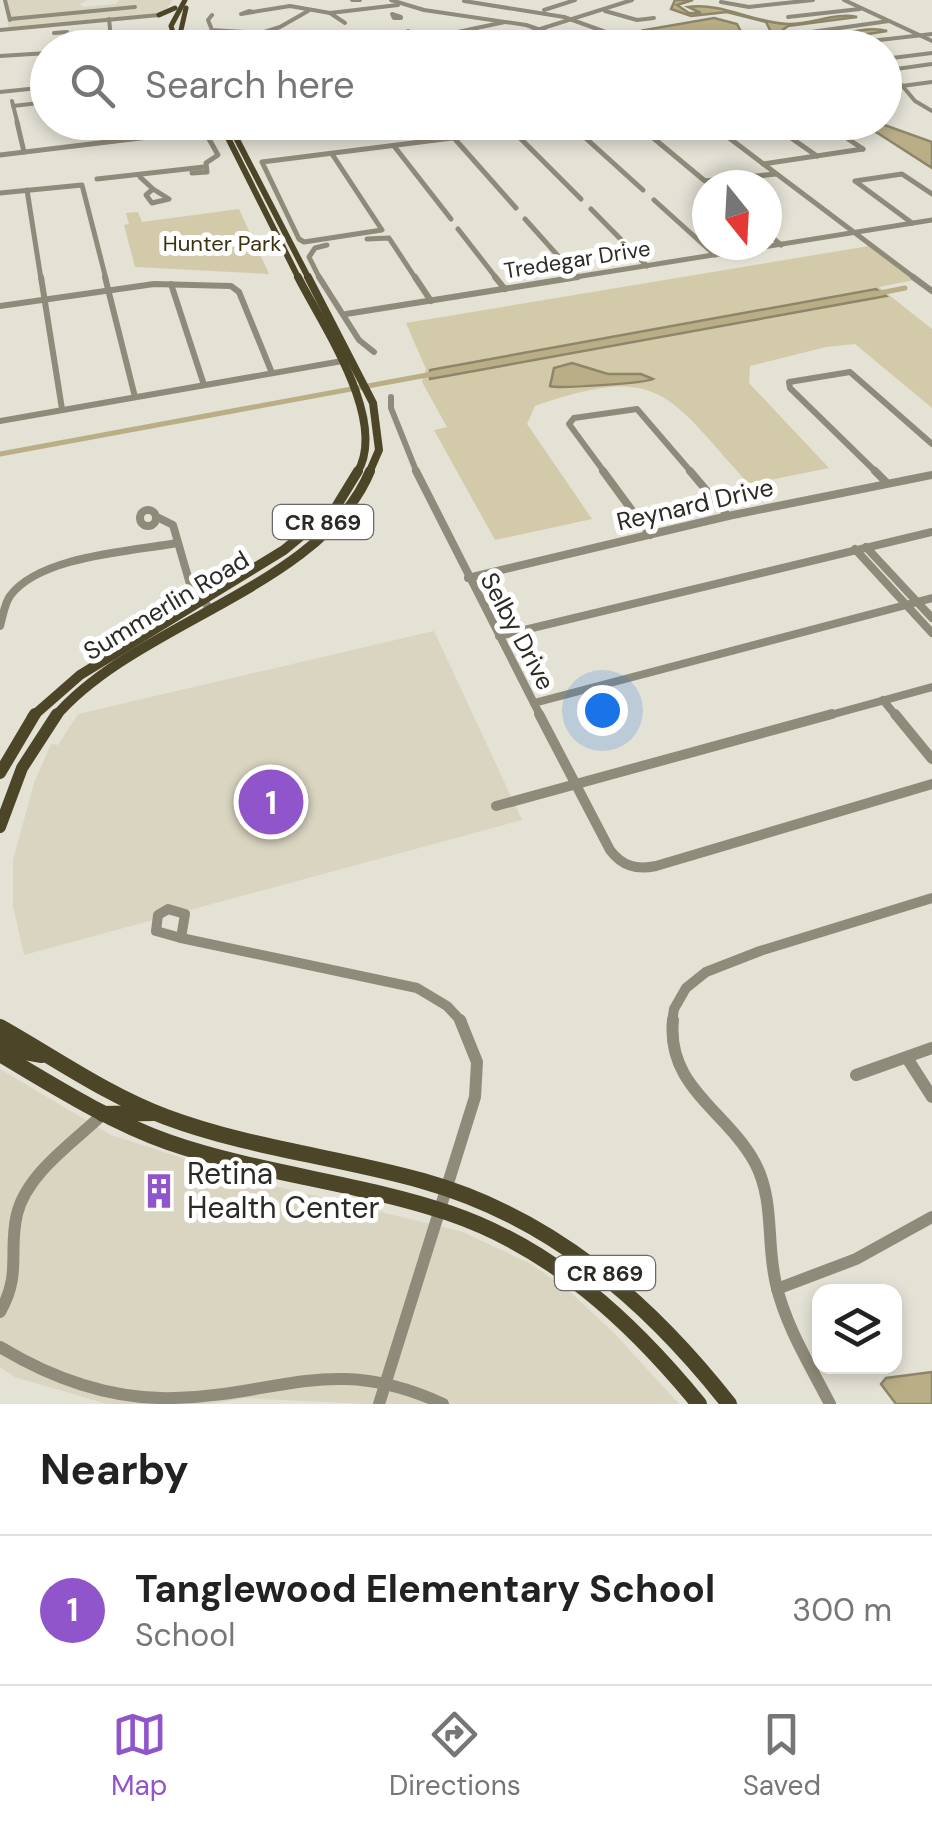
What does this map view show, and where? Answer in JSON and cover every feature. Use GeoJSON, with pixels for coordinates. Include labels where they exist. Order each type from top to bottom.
{"type":"FeatureCollection","features":[{"type":"Feature","properties":{"kind":"main road"},"geometry":{"type":"LineString","coordinates":[[171,23],[160,15],[185,0]]}},
{"type":"Feature","properties":{"kind":"main road"},"geometry":{"type":"LineString","coordinates":[[181,30],[185,0]]}},
{"type":"Feature","properties":{"kind":"main road"},"geometry":{"type":"LineString","coordinates":[[171,23],[185,0]]}},
{"type":"Feature","properties":{"kind":"main road"},"geometry":{"type":"LineString","coordinates":[[173,30],[175,8]]}},
{"type":"Feature","properties":{"kind":"main road","name":"Summerlin Road"},"geometry":{"type":"LineString","coordinates":[[0,769],[28,724],[63,686],[114,648],[298,555],[329,531],[358,500],[375,470],[381,442],[378,415],[359,388],[233,140]]}},
{"type":"Feature","properties":{"kind":"main road","name":"Summerlin Road"},"geometry":{"type":"LineString","coordinates":[[0,828],[27,756],[70,700],[123,656],[205,603]]}},
{"type":"Feature","properties":{"kind":"main road","name":"CR 869"},"geometry":{"type":"LineString","coordinates":[[0,1027],[156,1113],[207,1130],[447,1188],[532,1224],[594,1264],[658,1320],[730,1404]]}},
{"type":"Feature","properties":{"kind":"main road"},"geometry":{"type":"LineString","coordinates":[[0,1038],[25,1052],[51,1056]]}},
{"type":"Feature","properties":{"kind":"main road","name":"CR 869"},"geometry":{"type":"LineString","coordinates":[[0,1054],[103,1114],[191,1150],[437,1210],[508,1238],[572,1277],[653,1349],[699,1404]]}},
{"type":"Feature","properties":{"kind":"main road"},"geometry":{"type":"LineString","coordinates":[[103,1114],[156,1113]]}},
{"type":"Feature","properties":{"kind":"street"},"geometry":{"type":"LineString","coordinates":[[5,0],[13,31]]}},
{"type":"Feature","properties":{"kind":"street"},"geometry":{"type":"LineString","coordinates":[[388,0],[544,30],[632,0]]}},
{"type":"Feature","properties":{"kind":"street"},"geometry":{"type":"LineString","coordinates":[[540,12],[575,0]]}},
{"type":"Feature","properties":{"kind":"street"},"geometry":{"type":"LineString","coordinates":[[721,2],[738,0]]}},
{"type":"Feature","properties":{"kind":"street"},"geometry":{"type":"LineString","coordinates":[[721,2],[749,6],[814,0]]}},
{"type":"Feature","properties":{"kind":"street"},"geometry":{"type":"LineString","coordinates":[[844,0],[932,41]]}},
{"type":"Feature","properties":{"kind":"street"},"geometry":{"type":"LineString","coordinates":[[357,1],[363,9]]}},
{"type":"Feature","properties":{"kind":"street"},"geometry":{"type":"LineString","coordinates":[[464,1],[540,12],[602,30]]}},
{"type":"Feature","properties":{"kind":"street"},"geometry":{"type":"LineString","coordinates":[[253,12],[293,6],[330,13],[399,4]]}},
{"type":"Feature","properties":{"kind":"street"},"geometry":{"type":"LineString","coordinates":[[10,18],[135,6]]}},
{"type":"Feature","properties":{"kind":"street"},"geometry":{"type":"LineString","coordinates":[[293,6],[294,15]]}},
{"type":"Feature","properties":{"kind":"street"},"geometry":{"type":"LineString","coordinates":[[374,8],[392,14]]}},
{"type":"Feature","properties":{"kind":"street"},"geometry":{"type":"LineString","coordinates":[[788,17],[863,8]]}},
{"type":"Feature","properties":{"kind":"street"},"geometry":{"type":"LineString","coordinates":[[603,10],[636,20],[654,18]]}},
{"type":"Feature","properties":{"kind":"street"},"geometry":{"type":"LineString","coordinates":[[254,30],[272,29],[308,11]]}},
{"type":"Feature","properties":{"kind":"street"},"geometry":{"type":"LineString","coordinates":[[330,13],[345,24]]}},
{"type":"Feature","properties":{"kind":"street"},"geometry":{"type":"LineString","coordinates":[[13,31],[160,15]]}},
{"type":"Feature","properties":{"kind":"street"},"geometry":{"type":"LineString","coordinates":[[212,16],[209,26],[216,30]]}},
{"type":"Feature","properties":{"kind":"street"},"geometry":{"type":"LineString","coordinates":[[109,19],[112,30]]}},
{"type":"Feature","properties":{"kind":"street"},"geometry":{"type":"LineString","coordinates":[[825,30],[889,21]]}},
{"type":"Feature","properties":{"kind":"street"},"geometry":{"type":"LineString","coordinates":[[477,30],[506,22]]}},
{"type":"Feature","properties":{"kind":"street"},"geometry":{"type":"LineString","coordinates":[[66,24],[67,30]]}},
{"type":"Feature","properties":{"kind":"street"},"geometry":{"type":"LineString","coordinates":[[88,24],[91,30]]}},
{"type":"Feature","properties":{"kind":"street"},"geometry":{"type":"LineString","coordinates":[[456,26],[462,30]]}},
{"type":"Feature","properties":{"kind":"street"},"geometry":{"type":"LineString","coordinates":[[0,32],[30,30]]}},
{"type":"Feature","properties":{"kind":"street"},"geometry":{"type":"LineString","coordinates":[[902,37],[932,34]]}},
{"type":"Feature","properties":{"kind":"street"},"geometry":{"type":"LineString","coordinates":[[902,57],[932,53]]}},
{"type":"Feature","properties":{"kind":"street"},"geometry":{"type":"LineString","coordinates":[[0,56],[30,54]]}},
{"type":"Feature","properties":{"kind":"street"},"geometry":{"type":"LineString","coordinates":[[902,68],[932,64]]}},
{"type":"Feature","properties":{"kind":"street"},"geometry":{"type":"LineString","coordinates":[[902,86],[932,82]]}},
{"type":"Feature","properties":{"kind":"street"},"geometry":{"type":"LineString","coordinates":[[902,86],[922,106],[932,108]]}},
{"type":"Feature","properties":{"kind":"street"},"geometry":{"type":"LineString","coordinates":[[0,92],[30,89]]}},
{"type":"Feature","properties":{"kind":"street"},"geometry":{"type":"LineString","coordinates":[[24,152],[13,103],[30,103]]}},
{"type":"Feature","properties":{"kind":"street"},"geometry":{"type":"LineString","coordinates":[[0,154],[122,140]]}},
{"type":"Feature","properties":{"kind":"street"},"geometry":{"type":"LineString","coordinates":[[97,179],[174,172],[203,174],[207,172],[204,167],[218,155],[210,140]]}},
{"type":"Feature","properties":{"kind":"street"},"geometry":{"type":"LineString","coordinates":[[332,154],[382,230],[300,241],[262,168],[265,160],[439,140]]}},
{"type":"Feature","properties":{"kind":"street"},"geometry":{"type":"LineString","coordinates":[[456,140],[516,208]]}},
{"type":"Feature","properties":{"kind":"street"},"geometry":{"type":"LineString","coordinates":[[522,140],[581,199]]}},
{"type":"Feature","properties":{"kind":"street"},"geometry":{"type":"LineString","coordinates":[[588,140],[644,190]]}},
{"type":"Feature","properties":{"kind":"street"},"geometry":{"type":"LineString","coordinates":[[656,140],[693,170]]}},
{"type":"Feature","properties":{"kind":"street"},"geometry":{"type":"LineString","coordinates":[[735,140],[932,289]]}},
{"type":"Feature","properties":{"kind":"street"},"geometry":{"type":"LineString","coordinates":[[793,140],[816,156]]}},
{"type":"Feature","properties":{"kind":"street"},"geometry":{"type":"LineString","coordinates":[[766,164],[863,148],[851,140]]}},
{"type":"Feature","properties":{"kind":"street"},"geometry":{"type":"LineString","coordinates":[[394,146],[451,219]]}},
{"type":"Feature","properties":{"kind":"street"},"geometry":{"type":"LineString","coordinates":[[766,164],[772,170]]}},
{"type":"Feature","properties":{"kind":"street"},"geometry":{"type":"LineString","coordinates":[[912,223],[855,181],[902,174],[932,194]]}},
{"type":"Feature","properties":{"kind":"street"},"geometry":{"type":"LineString","coordinates":[[140,177],[154,189]]}},
{"type":"Feature","properties":{"kind":"street"},"geometry":{"type":"LineString","coordinates":[[782,178],[857,232]]}},
{"type":"Feature","properties":{"kind":"street"},"geometry":{"type":"LineString","coordinates":[[0,193],[80,184],[135,396]]}},
{"type":"Feature","properties":{"kind":"street"},"geometry":{"type":"LineString","coordinates":[[27,190],[62,409]]}},
{"type":"Feature","properties":{"kind":"street"},"geometry":{"type":"LineString","coordinates":[[654,200],[692,234]]}},
{"type":"Feature","properties":{"kind":"street"},"geometry":{"type":"LineString","coordinates":[[590,209],[647,266]]}},
{"type":"Feature","properties":{"kind":"street"},"geometry":{"type":"LineString","coordinates":[[525,219],[577,277]]}},
{"type":"Feature","properties":{"kind":"street","name":"Tredegar Drive"},"geometry":{"type":"LineString","coordinates":[[782,244],[932,220]]}},
{"type":"Feature","properties":{"kind":"street"},"geometry":{"type":"LineString","coordinates":[[458,229],[505,289]]}},
{"type":"Feature","properties":{"kind":"street"},"geometry":{"type":"LineString","coordinates":[[374,352],[359,340],[346,314],[332,302],[310,252],[325,245],[389,238],[431,301]]}},
{"type":"Feature","properties":{"kind":"street","name":"Tredegar Drive"},"geometry":{"type":"LineString","coordinates":[[346,314],[692,259]]}},
{"type":"Feature","properties":{"kind":"street"},"geometry":{"type":"LineString","coordinates":[[0,306],[108,289],[171,284],[230,286],[238,292],[272,373]]}},
{"type":"Feature","properties":{"kind":"street"},"geometry":{"type":"LineString","coordinates":[[171,284],[204,385]]}},
{"type":"Feature","properties":{"kind":"street"},"geometry":{"type":"LineString","coordinates":[[0,420],[346,360]]}},
{"type":"Feature","properties":{"kind":"street"},"geometry":{"type":"LineString","coordinates":[[887,483],[790,388],[789,382],[850,372],[932,444]]}},
{"type":"Feature","properties":{"kind":"street","name":"Selby Drive"},"geometry":{"type":"LineString","coordinates":[[392,398],[390,408],[420,485],[615,858],[634,868],[656,866],[932,784]]}},
{"type":"Feature","properties":{"kind":"street"},"geometry":{"type":"LineString","coordinates":[[650,534],[569,424],[574,418],[637,409],[728,516]]}},
{"type":"Feature","properties":{"kind":"street","name":"Reynard Drive"},"geometry":{"type":"LineString","coordinates":[[468,578],[728,516],[932,475]]}},
{"type":"Feature","properties":{"kind":"street"},"geometry":{"type":"LineString","coordinates":[[159,518],[173,525],[192,590],[205,603]]}},
{"type":"Feature","properties":{"kind":"street"},"geometry":{"type":"LineString","coordinates":[[499,636],[932,532]]}},
{"type":"Feature","properties":{"kind":"street"},"geometry":{"type":"LineString","coordinates":[[0,626],[4,606],[14,590],[52,569],[178,543]]}},
{"type":"Feature","properties":{"kind":"street"},"geometry":{"type":"LineString","coordinates":[[866,547],[932,618]]}},
{"type":"Feature","properties":{"kind":"street"},"geometry":{"type":"LineString","coordinates":[[855,549],[932,633]]}},
{"type":"Feature","properties":{"kind":"street"},"geometry":{"type":"LineString","coordinates":[[0,586],[14,590]]}},
{"type":"Feature","properties":{"kind":"street"},"geometry":{"type":"LineString","coordinates":[[534,703],[932,598]]}},
{"type":"Feature","properties":{"kind":"street"},"geometry":{"type":"LineString","coordinates":[[496,806],[932,687]]}},
{"type":"Feature","properties":{"kind":"street"},"geometry":{"type":"LineString","coordinates":[[883,700],[932,759]]}},
{"type":"Feature","properties":{"kind":"street"},"geometry":{"type":"LineString","coordinates":[[830,1404],[777,1290],[766,1188],[756,1163],[740,1140],[696,1097],[679,1068],[672,1039],[678,1003],[696,977],[720,962],[823,932],[890,907],[932,898]]}},
{"type":"Feature","properties":{"kind":"street"},"geometry":{"type":"LineString","coordinates":[[182,938],[408,985],[454,1010],[475,1044],[478,1077],[379,1404]]}},
{"type":"Feature","properties":{"kind":"street"},"geometry":{"type":"LineString","coordinates":[[856,1075],[932,1048]]}},
{"type":"Feature","properties":{"kind":"street"},"geometry":{"type":"LineString","coordinates":[[906,1058],[932,1097]]}},
{"type":"Feature","properties":{"kind":"street"},"geometry":{"type":"LineString","coordinates":[[0,1312],[17,1274],[16,1225],[22,1202],[37,1180],[103,1114]]}},
{"type":"Feature","properties":{"kind":"street"},"geometry":{"type":"LineString","coordinates":[[777,1290],[856,1259],[932,1217]]}},
{"type":"Feature","properties":{"kind":"street"},"geometry":{"type":"LineString","coordinates":[[0,1347],[67,1382],[140,1397],[195,1397],[308,1379],[387,1380],[443,1404]]}},
{"type":"Feature","properties":{"kind":"shaded area"},"geometry":{"type":"Polygon","coordinates":[[[3,0],[87,0],[80,4],[83,7],[116,4],[119,0],[173,0],[163,13],[9,29],[3,0]]]}},
{"type":"Feature","properties":{"kind":"shaded area"},"geometry":{"type":"Polygon","coordinates":[[[675,0],[693,0],[677,5],[689,13],[701,13],[688,7],[713,7],[788,24],[857,17],[770,30],[766,22],[727,12],[691,16],[671,9],[675,0]]]}},
{"type":"Feature","properties":{"kind":"shaded area"},"geometry":{"type":"Polygon","coordinates":[[[714,18],[737,24],[740,30],[645,30],[714,18]]]}},
{"type":"Feature","properties":{"kind":"shaded area"},"geometry":{"type":"Polygon","coordinates":[[[902,131],[932,142],[932,168],[888,140],[902,140],[902,131]]]}},
{"type":"Feature","properties":{"kind":"shaded area"},"geometry":{"type":"Polygon","coordinates":[[[876,289],[886,296],[430,379],[430,370],[876,289]]]}},
{"type":"Feature","properties":{"kind":"shaded area"},"geometry":{"type":"Polygon","coordinates":[[[572,363],[608,374],[641,374],[653,379],[550,386],[554,368],[572,363]]]}},
{"type":"Feature","properties":{"kind":"shaded area"},"geometry":{"type":"Polygon","coordinates":[[[434,631],[522,820],[24,955],[13,906],[13,860],[34,783],[51,744],[58,745],[78,714],[434,631]]]}},
{"type":"Feature","properties":{"kind":"shaded area"},"geometry":{"type":"Polygon","coordinates":[[[0,1069],[111,1135],[254,1181],[463,1232],[531,1264],[569,1291],[615,1334],[679,1404],[365,1404],[245,1398],[209,1404],[107,1404],[15,1377],[0,1367],[0,1069]]]}},
{"type":"Feature","properties":{"kind":"shaded area"},"geometry":{"type":"Polygon","coordinates":[[[932,1372],[932,1404],[896,1404],[881,1384],[886,1378],[932,1372]]]}},
{"type":"Feature","properties":{"kind":"green space","name":"Hunter Park"},"geometry":{"type":"Polygon","coordinates":[[[239,209],[269,274],[135,267],[124,225],[129,224],[126,213],[138,212],[142,222],[239,209]]]}},
{"type":"Feature","properties":{"kind":"green space"},"geometry":{"type":"Polygon","coordinates":[[[869,246],[914,280],[879,287],[932,329],[932,408],[855,344],[826,347],[750,366],[749,383],[829,468],[749,484],[699,428],[659,395],[637,388],[610,387],[577,393],[535,406],[527,424],[592,519],[495,540],[434,430],[447,427],[422,382],[426,369],[406,323],[869,246]]]}},
{"type":"Feature","properties":{"kind":"waterway"},"geometry":{"type":"LineString","coordinates":[[875,294],[905,288]]}},
{"type":"Feature","properties":{"kind":"waterway"},"geometry":{"type":"LineString","coordinates":[[0,454],[438,373]]}},
{"type":"Feature","properties":{"kind":"place","name":"Tanglewood Elementary School"},"geometry":{"type":"Point","coordinates":[271,802]}},
{"type":"Feature","properties":{"kind":"place","name":"Retina Health Center"},"geometry":{"type":"Point","coordinates":[159,1191]}}]}
